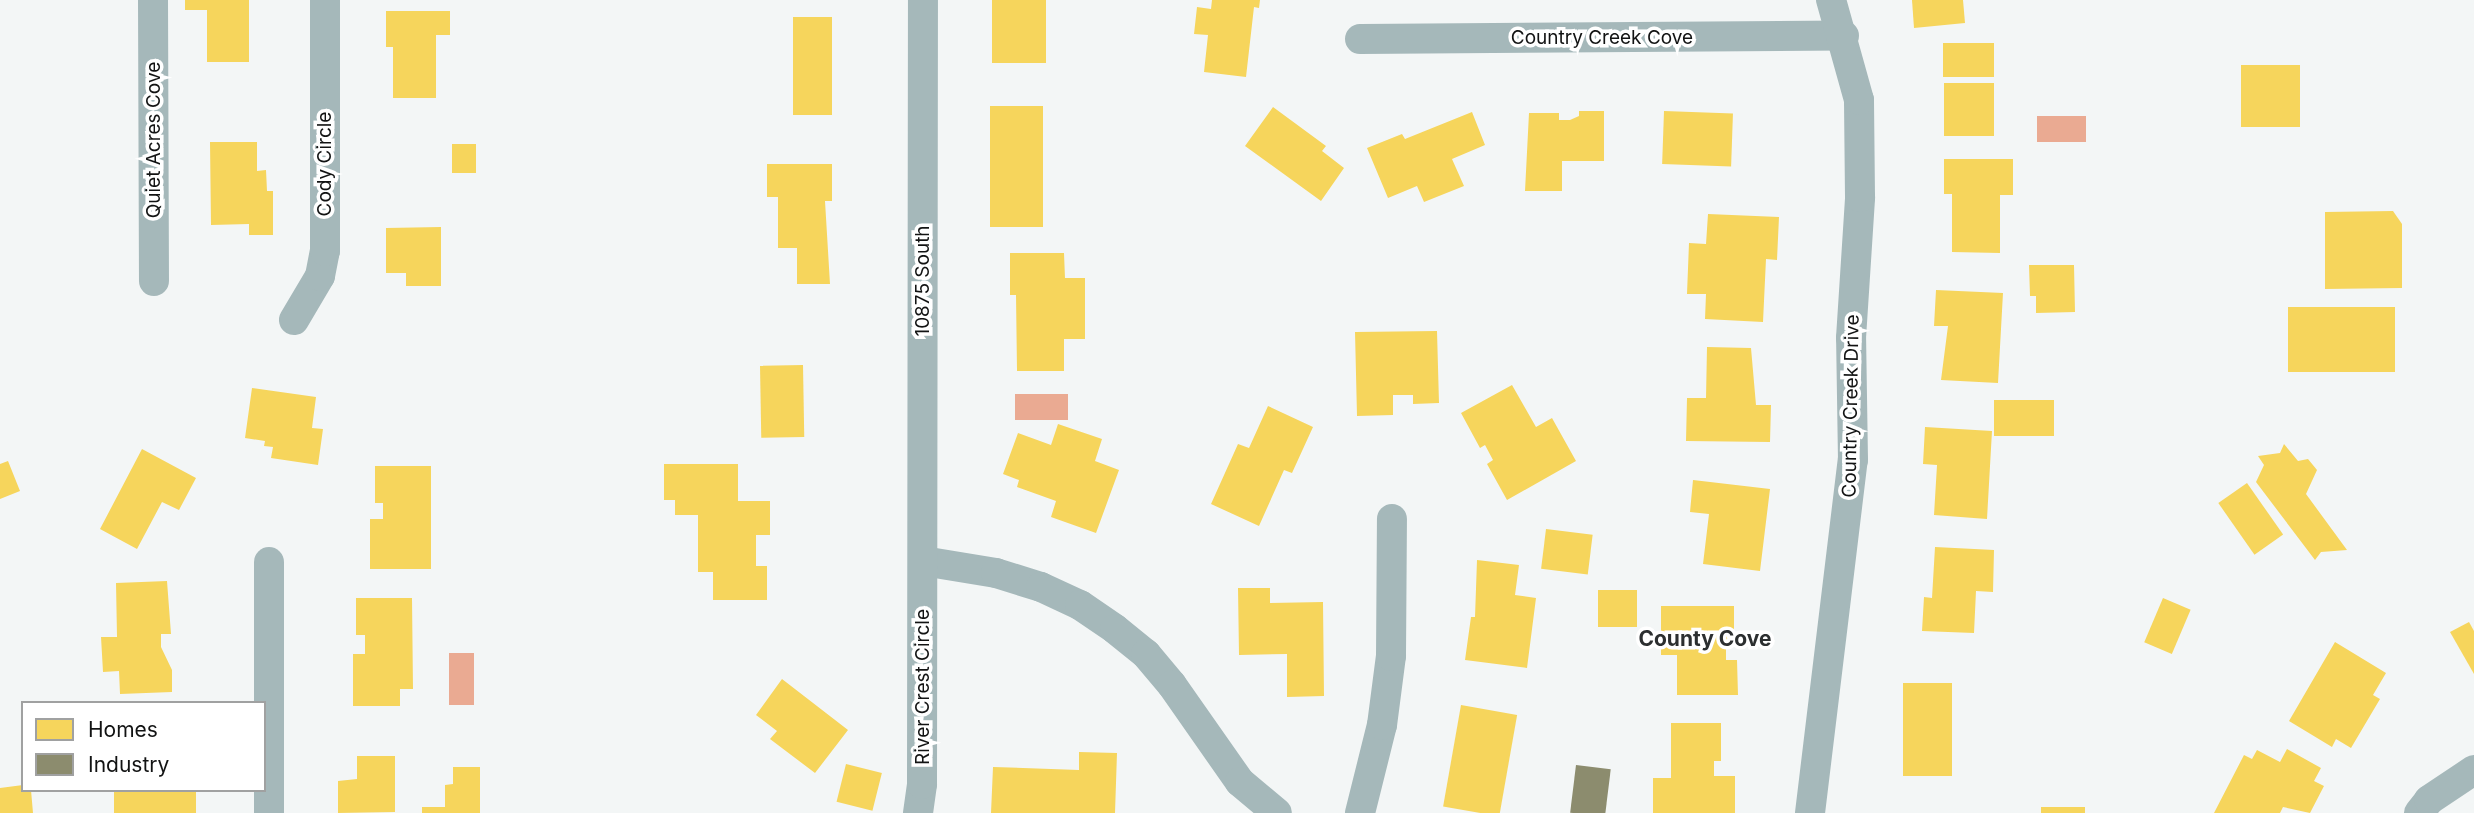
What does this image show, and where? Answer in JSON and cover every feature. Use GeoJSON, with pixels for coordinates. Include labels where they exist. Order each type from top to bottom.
{"type":"FeatureCollection","features":[{"type":"Feature","properties":{"kind":"street","name":"Quiet Acres Cove"},"geometry":{"type":"LineString","coordinates":[[153,0],[154,281]]}},
{"type":"Feature","properties":{"kind":"street","name":"Cody Circle"},"geometry":{"type":"LineString","coordinates":[[295,320],[315,288],[325,251],[325,0]]}},
{"type":"Feature","properties":{"kind":"street","name":"10875 South"},"geometry":{"type":"LineString","coordinates":[[923,0],[923,561]]}},
{"type":"Feature","properties":{"kind":"street","name":"Country Creek Drive"},"geometry":{"type":"LineString","coordinates":[[1810,813],[1853,460],[1851,338],[1861,146],[1859,100],[1844,36],[1831,0]]}},
{"type":"Feature","properties":{"kind":"street","name":"Country Creek Cove"},"geometry":{"type":"LineString","coordinates":[[1360,39],[1844,36]]}},
{"type":"Feature","properties":{"kind":"street"},"geometry":{"type":"LineString","coordinates":[[1360,813],[1382,725],[1391,656],[1392,519]]}},
{"type":"Feature","properties":{"kind":"street","name":"River Crest Circle"},"geometry":{"type":"LineString","coordinates":[[918,813],[922,784],[923,561]]}},
{"type":"Feature","properties":{"kind":"street"},"geometry":{"type":"LineString","coordinates":[[923,561],[996,573],[1041,587],[1080,605],[1115,629],[1146,654],[1172,685],[1240,782],[1277,813]]}},
{"type":"Feature","properties":{"kind":"street"},"geometry":{"type":"LineString","coordinates":[[269,562],[269,813]]}},
{"type":"Feature","properties":{"kind":"street"},"geometry":{"type":"LineString","coordinates":[[2419,813],[2429,800],[2474,770]]}},
{"type":"Feature","properties":{"kind":"shaded area"},"geometry":{"type":"Polygon","coordinates":[[[2037,116],[2086,116],[2086,142],[2037,142],[2037,116]]]}},
{"type":"Feature","properties":{"kind":"shaded area"},"geometry":{"type":"Polygon","coordinates":[[[1015,394],[1068,394],[1068,420],[1015,420],[1015,394]]]}},
{"type":"Feature","properties":{"kind":"shaded area"},"geometry":{"type":"Polygon","coordinates":[[[449,653],[474,653],[474,705],[449,705],[449,653]]]}},
{"type":"Feature","properties":{"kind":"building: Homes"},"geometry":{"type":"Polygon","coordinates":[[[185,0],[249,0],[249,62],[207,62],[207,10],[185,10],[185,0]]]}},
{"type":"Feature","properties":{"kind":"building: Homes"},"geometry":{"type":"Polygon","coordinates":[[[992,0],[1046,0],[1046,63],[992,63],[992,0]]]}},
{"type":"Feature","properties":{"kind":"building: Homes"},"geometry":{"type":"Polygon","coordinates":[[[1212,0],[1260,0],[1259,8],[1254,7],[1246,77],[1204,72],[1208,35],[1194,34],[1197,7],[1211,9],[1212,0]]]}},
{"type":"Feature","properties":{"kind":"building: Homes"},"geometry":{"type":"Polygon","coordinates":[[[1912,0],[1963,0],[1965,23],[1914,28],[1912,0]]]}},
{"type":"Feature","properties":{"kind":"building: Homes"},"geometry":{"type":"Polygon","coordinates":[[[386,11],[450,11],[450,35],[436,35],[436,98],[393,98],[393,47],[386,47],[386,11]]]}},
{"type":"Feature","properties":{"kind":"building: Homes"},"geometry":{"type":"Polygon","coordinates":[[[793,17],[832,17],[832,115],[793,115],[793,17]]]}},
{"type":"Feature","properties":{"kind":"building: Homes"},"geometry":{"type":"Polygon","coordinates":[[[1943,43],[1994,43],[1994,77],[1943,77],[1943,43]]]}},
{"type":"Feature","properties":{"kind":"building: Homes"},"geometry":{"type":"Polygon","coordinates":[[[2241,65],[2300,65],[2300,127],[2241,127],[2241,65]]]}},
{"type":"Feature","properties":{"kind":"building: Homes"},"geometry":{"type":"Polygon","coordinates":[[[1944,83],[1994,83],[1994,136],[1944,136],[1944,83]]]}},
{"type":"Feature","properties":{"kind":"building: Homes"},"geometry":{"type":"Polygon","coordinates":[[[990,106],[1043,106],[1043,227],[990,227],[990,106]]]}},
{"type":"Feature","properties":{"kind":"building: Homes"},"geometry":{"type":"Polygon","coordinates":[[[1273,107],[1326,146],[1322,151],[1344,168],[1321,201],[1245,146],[1273,107]]]}},
{"type":"Feature","properties":{"kind":"building: Homes"},"geometry":{"type":"Polygon","coordinates":[[[1579,111],[1604,111],[1604,161],[1562,161],[1562,191],[1525,191],[1529,113],[1559,113],[1559,120],[1570,120],[1579,116],[1579,111]]]}},
{"type":"Feature","properties":{"kind":"building: Homes"},"geometry":{"type":"Polygon","coordinates":[[[1664,111],[1733,113],[1731,166],[1662,164],[1664,111]]]}},
{"type":"Feature","properties":{"kind":"building: Homes"},"geometry":{"type":"Polygon","coordinates":[[[1472,112],[1485,145],[1452,159],[1464,186],[1424,202],[1417,186],[1388,198],[1367,148],[1402,134],[1405,139],[1472,112]]]}},
{"type":"Feature","properties":{"kind":"building: Homes"},"geometry":{"type":"Polygon","coordinates":[[[210,142],[257,142],[257,171],[266,170],[267,191],[273,191],[273,235],[249,235],[249,224],[211,225],[210,142]]]}},
{"type":"Feature","properties":{"kind":"building: Homes"},"geometry":{"type":"Polygon","coordinates":[[[452,144],[476,144],[476,173],[452,173],[452,144]]]}},
{"type":"Feature","properties":{"kind":"building: Homes"},"geometry":{"type":"Polygon","coordinates":[[[1944,159],[2013,159],[2013,195],[2000,195],[2000,253],[1952,252],[1952,194],[1944,194],[1944,159]]]}},
{"type":"Feature","properties":{"kind":"building: Homes"},"geometry":{"type":"Polygon","coordinates":[[[767,164],[832,164],[832,201],[825,201],[830,284],[797,284],[797,248],[778,248],[778,197],[767,197],[767,164]]]}},
{"type":"Feature","properties":{"kind":"building: Homes"},"geometry":{"type":"Polygon","coordinates":[[[2393,211],[2402,224],[2402,288],[2325,289],[2325,212],[2393,211]]]}},
{"type":"Feature","properties":{"kind":"building: Homes"},"geometry":{"type":"Polygon","coordinates":[[[1708,214],[1779,217],[1777,260],[1766,259],[1763,322],[1705,319],[1706,294],[1687,294],[1689,243],[1706,244],[1708,214]]]}},
{"type":"Feature","properties":{"kind":"building: Homes"},"geometry":{"type":"Polygon","coordinates":[[[441,227],[441,286],[406,286],[406,273],[386,273],[386,228],[441,227]]]}},
{"type":"Feature","properties":{"kind":"building: Homes"},"geometry":{"type":"Polygon","coordinates":[[[1010,253],[1064,253],[1065,278],[1085,278],[1085,339],[1064,339],[1064,371],[1017,371],[1016,295],[1010,295],[1010,253]]]}},
{"type":"Feature","properties":{"kind":"building: Homes"},"geometry":{"type":"Polygon","coordinates":[[[2029,265],[2074,265],[2075,312],[2036,313],[2036,296],[2030,296],[2029,265]]]}},
{"type":"Feature","properties":{"kind":"building: Homes"},"geometry":{"type":"Polygon","coordinates":[[[1936,290],[2003,293],[1998,383],[1941,380],[1948,326],[1934,326],[1936,290]]]}},
{"type":"Feature","properties":{"kind":"building: Homes"},"geometry":{"type":"Polygon","coordinates":[[[2288,307],[2395,307],[2395,372],[2288,372],[2288,307]]]}},
{"type":"Feature","properties":{"kind":"building: Homes"},"geometry":{"type":"Polygon","coordinates":[[[1437,331],[1439,403],[1413,404],[1413,395],[1393,395],[1393,415],[1357,416],[1355,332],[1437,331]]]}},
{"type":"Feature","properties":{"kind":"building: Homes"},"geometry":{"type":"Polygon","coordinates":[[[1707,347],[1751,348],[1756,405],[1771,405],[1770,442],[1686,441],[1687,398],[1706,398],[1707,347]]]}},
{"type":"Feature","properties":{"kind":"building: Homes"},"geometry":{"type":"Polygon","coordinates":[[[803,365],[804,437],[761,438],[760,366],[803,365]]]}},
{"type":"Feature","properties":{"kind":"building: Homes"},"geometry":{"type":"Polygon","coordinates":[[[1512,385],[1536,427],[1552,418],[1576,461],[1507,500],[1487,464],[1493,460],[1485,445],[1480,448],[1461,413],[1512,385]]]}},
{"type":"Feature","properties":{"kind":"building: Homes"},"geometry":{"type":"Polygon","coordinates":[[[252,388],[316,397],[312,428],[323,429],[318,465],[271,458],[273,447],[264,446],[265,441],[245,438],[252,388]]]}},
{"type":"Feature","properties":{"kind":"building: Homes"},"geometry":{"type":"Polygon","coordinates":[[[1994,400],[2054,400],[2054,436],[1994,436],[1994,400]]]}},
{"type":"Feature","properties":{"kind":"building: Homes"},"geometry":{"type":"Polygon","coordinates":[[[1268,406],[1313,427],[1292,473],[1284,470],[1259,526],[1211,504],[1238,444],[1249,448],[1268,406]]]}},
{"type":"Feature","properties":{"kind":"building: Homes"},"geometry":{"type":"Polygon","coordinates":[[[1058,424],[1102,439],[1095,461],[1119,470],[1096,533],[1051,517],[1056,501],[1017,487],[1019,480],[1003,474],[1018,433],[1051,445],[1058,424]]]}},
{"type":"Feature","properties":{"kind":"building: Homes"},"geometry":{"type":"Polygon","coordinates":[[[1925,427],[1992,431],[1987,519],[1934,515],[1937,465],[1923,464],[1925,427]]]}},
{"type":"Feature","properties":{"kind":"building: Homes"},"geometry":{"type":"Polygon","coordinates":[[[2284,444],[2298,461],[2308,459],[2317,470],[2306,494],[2347,550],[2321,552],[2315,560],[2256,482],[2264,465],[2258,456],[2280,453],[2284,444]]]}},
{"type":"Feature","properties":{"kind":"building: Homes"},"geometry":{"type":"Polygon","coordinates":[[[142,449],[196,478],[179,510],[162,502],[137,549],[100,529],[142,449]]]}},
{"type":"Feature","properties":{"kind":"building: Homes"},"geometry":{"type":"Polygon","coordinates":[[[8,461],[20,491],[0,499],[0,464],[8,461]]]}},
{"type":"Feature","properties":{"kind":"building: Homes"},"geometry":{"type":"Polygon","coordinates":[[[664,464],[738,464],[738,501],[770,501],[770,535],[756,535],[756,566],[767,566],[767,600],[713,600],[713,572],[698,572],[698,515],[675,515],[675,500],[664,500],[664,464]]]}},
{"type":"Feature","properties":{"kind":"building: Homes"},"geometry":{"type":"Polygon","coordinates":[[[375,466],[431,466],[431,569],[370,569],[370,519],[383,519],[383,503],[375,503],[375,466]]]}},
{"type":"Feature","properties":{"kind":"building: Homes"},"geometry":{"type":"Polygon","coordinates":[[[1693,480],[1770,489],[1760,571],[1703,564],[1709,514],[1690,512],[1693,480]]]}},
{"type":"Feature","properties":{"kind":"building: Homes"},"geometry":{"type":"Polygon","coordinates":[[[2247,483],[2283,535],[2254,555],[2218,503],[2247,483]]]}},
{"type":"Feature","properties":{"kind":"building: Homes"},"geometry":{"type":"Polygon","coordinates":[[[1546,529],[1593,535],[1588,574],[1541,569],[1546,529]]]}},
{"type":"Feature","properties":{"kind":"building: Homes"},"geometry":{"type":"Polygon","coordinates":[[[1935,547],[1994,550],[1993,592],[1976,591],[1974,633],[1922,631],[1924,597],[1932,598],[1935,547]]]}},
{"type":"Feature","properties":{"kind":"building: Homes"},"geometry":{"type":"Polygon","coordinates":[[[1477,560],[1519,565],[1515,595],[1536,598],[1527,668],[1465,660],[1471,617],[1475,617],[1477,560]]]}},
{"type":"Feature","properties":{"kind":"building: Homes"},"geometry":{"type":"Polygon","coordinates":[[[167,581],[171,634],[161,634],[161,647],[172,670],[172,692],[120,694],[119,671],[103,672],[101,637],[117,637],[116,583],[167,581]]]}},
{"type":"Feature","properties":{"kind":"building: Homes"},"geometry":{"type":"Polygon","coordinates":[[[1238,588],[1270,588],[1270,603],[1323,602],[1324,696],[1287,697],[1287,654],[1239,655],[1238,588]]]}},
{"type":"Feature","properties":{"kind":"building: Homes"},"geometry":{"type":"Polygon","coordinates":[[[1598,590],[1637,590],[1637,627],[1598,627],[1598,590]]]}},
{"type":"Feature","properties":{"kind":"building: Homes"},"geometry":{"type":"Polygon","coordinates":[[[356,598],[412,598],[413,689],[400,689],[400,706],[353,706],[353,654],[365,654],[365,635],[356,635],[356,598]]]}},
{"type":"Feature","properties":{"kind":"building: Homes"},"geometry":{"type":"Polygon","coordinates":[[[2163,598],[2191,610],[2172,654],[2144,642],[2163,598]]]}},
{"type":"Feature","properties":{"kind":"building: Homes"},"geometry":{"type":"Polygon","coordinates":[[[1661,606],[1734,606],[1734,643],[1726,643],[1726,660],[1737,660],[1738,695],[1677,695],[1677,655],[1661,655],[1661,606]]]}},
{"type":"Feature","properties":{"kind":"building: Homes"},"geometry":{"type":"Polygon","coordinates":[[[2469,622],[2474,631],[2474,674],[2450,632],[2469,622]]]}},
{"type":"Feature","properties":{"kind":"building: Homes"},"geometry":{"type":"Polygon","coordinates":[[[2335,642],[2386,673],[2373,695],[2380,699],[2351,748],[2336,739],[2332,747],[2289,721],[2335,642]]]}},
{"type":"Feature","properties":{"kind":"building: Homes"},"geometry":{"type":"Polygon","coordinates":[[[782,679],[848,730],[815,773],[770,739],[777,731],[756,715],[782,679]]]}},
{"type":"Feature","properties":{"kind":"building: Homes"},"geometry":{"type":"Polygon","coordinates":[[[1903,683],[1952,683],[1952,776],[1903,776],[1903,683]]]}},
{"type":"Feature","properties":{"kind":"building: Homes"},"geometry":{"type":"Polygon","coordinates":[[[1461,705],[1517,715],[1500,813],[1480,813],[1443,806],[1461,705]]]}},
{"type":"Feature","properties":{"kind":"building: Homes"},"geometry":{"type":"Polygon","coordinates":[[[1671,723],[1721,723],[1721,761],[1714,761],[1714,776],[1735,776],[1735,813],[1653,813],[1653,778],[1671,778],[1671,723]]]}},
{"type":"Feature","properties":{"kind":"building: Homes"},"geometry":{"type":"Polygon","coordinates":[[[2287,749],[2321,768],[2314,781],[2324,786],[2310,813],[2283,807],[2280,813],[2214,813],[2244,755],[2252,759],[2257,750],[2280,762],[2287,749]]]}},
{"type":"Feature","properties":{"kind":"building: Homes"},"geometry":{"type":"Polygon","coordinates":[[[1079,752],[1117,753],[1115,813],[991,813],[993,767],[1079,770],[1079,752]]]}},
{"type":"Feature","properties":{"kind":"building: Homes"},"geometry":{"type":"Polygon","coordinates":[[[357,756],[395,756],[395,812],[338,813],[338,781],[357,779],[357,756]]]}},
{"type":"Feature","properties":{"kind":"building: Homes"},"geometry":{"type":"Polygon","coordinates":[[[846,764],[882,773],[872,811],[837,802],[846,764]]]}},
{"type":"Feature","properties":{"kind":"building: Homes"},"geometry":{"type":"Polygon","coordinates":[[[453,767],[480,767],[480,813],[422,813],[422,807],[445,807],[445,785],[453,784],[453,767]]]}},
{"type":"Feature","properties":{"kind":"building: Homes"},"geometry":{"type":"Polygon","coordinates":[[[21,785],[21,792],[31,792],[33,813],[0,813],[0,788],[21,785]]]}},
{"type":"Feature","properties":{"kind":"building: Homes"},"geometry":{"type":"Polygon","coordinates":[[[114,792],[196,792],[196,813],[114,813],[114,792]]]}},
{"type":"Feature","properties":{"kind":"building: Homes"},"geometry":{"type":"Polygon","coordinates":[[[2041,807],[2085,807],[2085,813],[2041,813],[2041,807]]]}},
{"type":"Feature","properties":{"kind":"building: Industry"},"geometry":{"type":"Polygon","coordinates":[[[1576,765],[1611,769],[1605,813],[1570,813],[1576,765]]]}},
{"type":"Feature","properties":{"kind":"district","name":"County Cove"},"geometry":{"type":"Point","coordinates":[1705,639]}}]}
